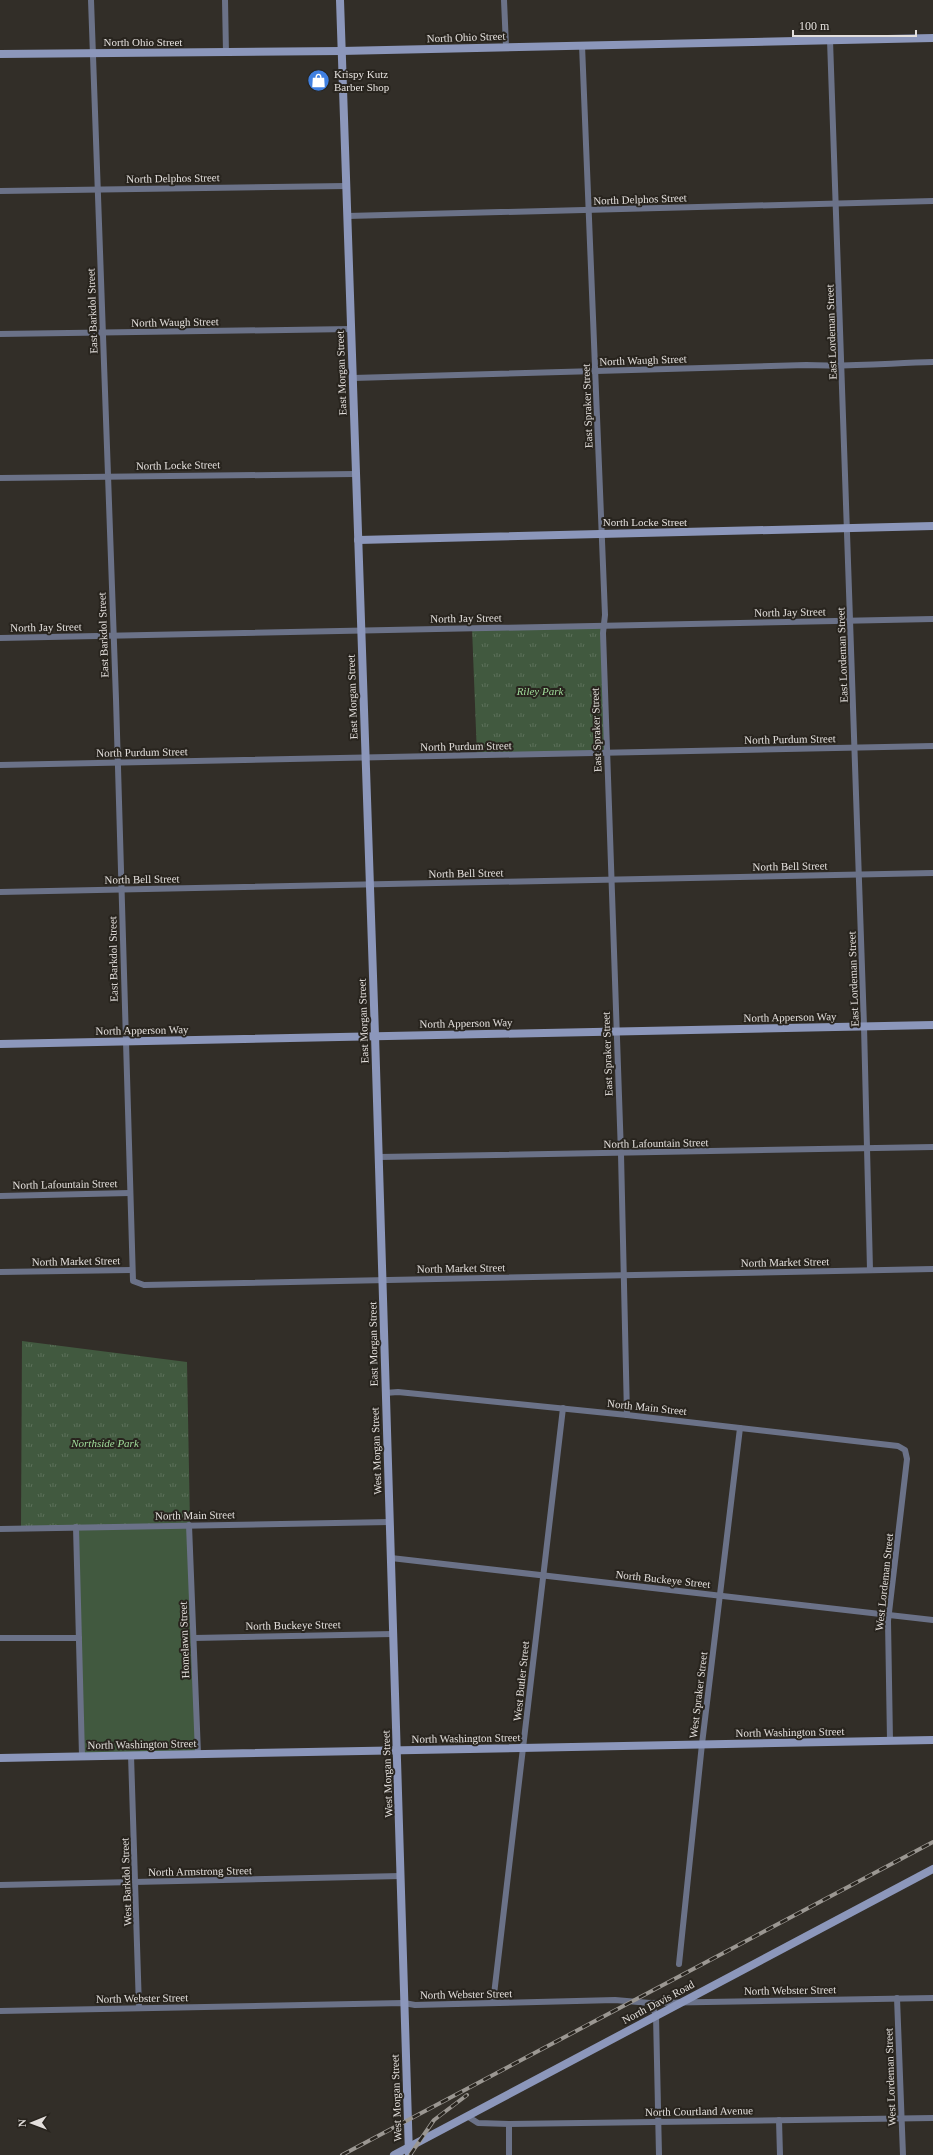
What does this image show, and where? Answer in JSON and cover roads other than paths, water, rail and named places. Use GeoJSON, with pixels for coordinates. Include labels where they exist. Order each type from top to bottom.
{"type":"FeatureCollection","features":[{"type":"Feature","properties":{"kind":"street","name":"East Barkdol Street"},"geometry":{"type":"LineString","coordinates":[[91,0],[113,635],[131,1270]]}},
{"type":"Feature","properties":{"kind":"street"},"geometry":{"type":"LineString","coordinates":[[224,0],[226,53]]}},
{"type":"Feature","properties":{"kind":"street","name":"East Morgan Street"},"geometry":{"type":"LineString","coordinates":[[340,0],[379,1157],[385,1393]]}},
{"type":"Feature","properties":{"kind":"street"},"geometry":{"type":"LineString","coordinates":[[504,0],[506,46]]}},
{"type":"Feature","properties":{"kind":"street","name":"North Ohio Street"},"geometry":{"type":"LineString","coordinates":[[0,54],[226,53],[933,38]]}},
{"type":"Feature","properties":{"kind":"street","name":"East Lordeman Street"},"geometry":{"type":"LineString","coordinates":[[830,40],[843,366],[868,1149],[870,1270]]}},
{"type":"Feature","properties":{"kind":"street","name":"East Spraker Street"},"geometry":{"type":"LineString","coordinates":[[582,45],[590,211],[605,615],[603,626],[621,1154],[627,1415]]}},
{"type":"Feature","properties":{"kind":"street","name":"North Delphos Street"},"geometry":{"type":"LineString","coordinates":[[0,191],[346,186]]}},
{"type":"Feature","properties":{"kind":"street","name":"North Delphos Street"},"geometry":{"type":"LineString","coordinates":[[347,216],[590,211],[933,201]]}},
{"type":"Feature","properties":{"kind":"street","name":"North Waugh Street"},"geometry":{"type":"LineString","coordinates":[[0,334],[351,329]]}},
{"type":"Feature","properties":{"kind":"street","name":"North Waugh Street"},"geometry":{"type":"LineString","coordinates":[[353,378],[806,365],[843,366],[879,363],[933,362]]}},
{"type":"Feature","properties":{"kind":"street","name":"North Locke Street"},"geometry":{"type":"LineString","coordinates":[[0,478],[356,474]]}},
{"type":"Feature","properties":{"kind":"street","name":"North Locke Street"},"geometry":{"type":"LineString","coordinates":[[358,540],[933,526]]}},
{"type":"Feature","properties":{"kind":"street","name":"North Jay Street"},"geometry":{"type":"LineString","coordinates":[[0,638],[933,618]]}},
{"type":"Feature","properties":{"kind":"street","name":"North Purdum Street"},"geometry":{"type":"LineString","coordinates":[[0,765],[933,746]]}},
{"type":"Feature","properties":{"kind":"street","name":"North Bell Street"},"geometry":{"type":"LineString","coordinates":[[0,892],[933,873]]}},
{"type":"Feature","properties":{"kind":"street","name":"North Apperson Way"},"geometry":{"type":"LineString","coordinates":[[0,1044],[273,1040],[375,1035],[616,1032],[933,1025]]}},
{"type":"Feature","properties":{"kind":"street","name":"North Lafountain Street"},"geometry":{"type":"LineString","coordinates":[[379,1157],[621,1154],[933,1147]]}},
{"type":"Feature","properties":{"kind":"street","name":"North Lafountain Street"},"geometry":{"type":"LineString","coordinates":[[0,1196],[130,1193]]}},
{"type":"Feature","properties":{"kind":"street","name":"North Market Street"},"geometry":{"type":"LineString","coordinates":[[0,1272],[131,1270],[133,1281],[144,1285],[933,1268]]}},
{"type":"Feature","properties":{"kind":"street","name":"North Main Street"},"geometry":{"type":"LineString","coordinates":[[385,1393],[398,1392],[627,1415],[898,1446],[905,1450]]}},
{"type":"Feature","properties":{"kind":"street","name":"West Morgan Street"},"geometry":{"type":"LineString","coordinates":[[385,1393],[410,2155]]}},
{"type":"Feature","properties":{"kind":"street","name":"West Butler Street"},"geometry":{"type":"LineString","coordinates":[[493,2003],[563,1408]]}},
{"type":"Feature","properties":{"kind":"street","name":"West Spraker Street"},"geometry":{"type":"LineString","coordinates":[[679,1964],[702,1744],[740,1428]]}},
{"type":"Feature","properties":{"kind":"street","name":"West Lordeman Street"},"geometry":{"type":"LineString","coordinates":[[890,1741],[888,1621],[890,1615],[907,1459],[905,1450]]}},
{"type":"Feature","properties":{"kind":"street","name":"North Main Street"},"geometry":{"type":"LineString","coordinates":[[0,1529],[390,1522]]}},
{"type":"Feature","properties":{"kind":"street","name":"Homelawn Street"},"geometry":{"type":"LineString","coordinates":[[189,1525],[198,1754]]}},
{"type":"Feature","properties":{"kind":"street"},"geometry":{"type":"LineString","coordinates":[[76,1527],[82,1756]]}},
{"type":"Feature","properties":{"kind":"street","name":"North Buckeye Street"},"geometry":{"type":"LineString","coordinates":[[391,1558],[933,1620]]}},
{"type":"Feature","properties":{"kind":"street","name":"North Buckeye Street"},"geometry":{"type":"LineString","coordinates":[[194,1638],[393,1634]]}},
{"type":"Feature","properties":{"kind":"street"},"geometry":{"type":"LineString","coordinates":[[0,1638],[79,1638]]}},
{"type":"Feature","properties":{"kind":"street","name":"North Washington Street"},"geometry":{"type":"LineString","coordinates":[[0,1758],[933,1740]]}},
{"type":"Feature","properties":{"kind":"street","name":"West Barkdol Street"},"geometry":{"type":"LineString","coordinates":[[132,1755],[139,2008]]}},
{"type":"Feature","properties":{"kind":"street","name":"North Davis Road"},"geometry":{"type":"LineString","coordinates":[[394,2155],[933,1869]]}},
{"type":"Feature","properties":{"kind":"street","name":"North Armstrong Street"},"geometry":{"type":"LineString","coordinates":[[0,1885],[400,1876]]}},
{"type":"Feature","properties":{"kind":"street","name":"West Lordeman Street"},"geometry":{"type":"LineString","coordinates":[[898,1998],[903,2155]]}},
{"type":"Feature","properties":{"kind":"street","name":"North Webster Street"},"geometry":{"type":"LineString","coordinates":[[0,2011],[404,2003],[416,2005],[615,2000],[650,2003],[933,1998]]}},
{"type":"Feature","properties":{"kind":"street"},"geometry":{"type":"LineString","coordinates":[[650,2003],[656,2015],[659,2155]]}},
{"type":"Feature","properties":{"kind":"street","name":"North Courtland Avenue"},"geometry":{"type":"LineString","coordinates":[[467,2116],[478,2123],[509,2124],[933,2118]]}},
{"type":"Feature","properties":{"kind":"street"},"geometry":{"type":"LineString","coordinates":[[779,2120],[780,2155]]}},
{"type":"Feature","properties":{"kind":"street"},"geometry":{"type":"LineString","coordinates":[[509,2124],[509,2155]]}},
{"type":"Feature","properties":{"kind":"railway"},"geometry":{"type":"LineString","coordinates":[[342,2155],[933,1842]]}},
{"type":"Feature","properties":{"kind":"railway"},"geometry":{"type":"LineString","coordinates":[[410,2155],[434,2120],[467,2095]]}},
{"type":"Feature","properties":{"kind":"place","name":"Krispy Kutz Barber Shop"},"geometry":{"type":"Point","coordinates":[318,80]}},
{"type":"Feature","properties":{"kind":"park label","name":"Riley Park"},"geometry":{"type":"Point","coordinates":[540,691]}},
{"type":"Feature","properties":{"kind":"park label","name":"Northside Park"},"geometry":{"type":"Point","coordinates":[105,1443]}}]}
